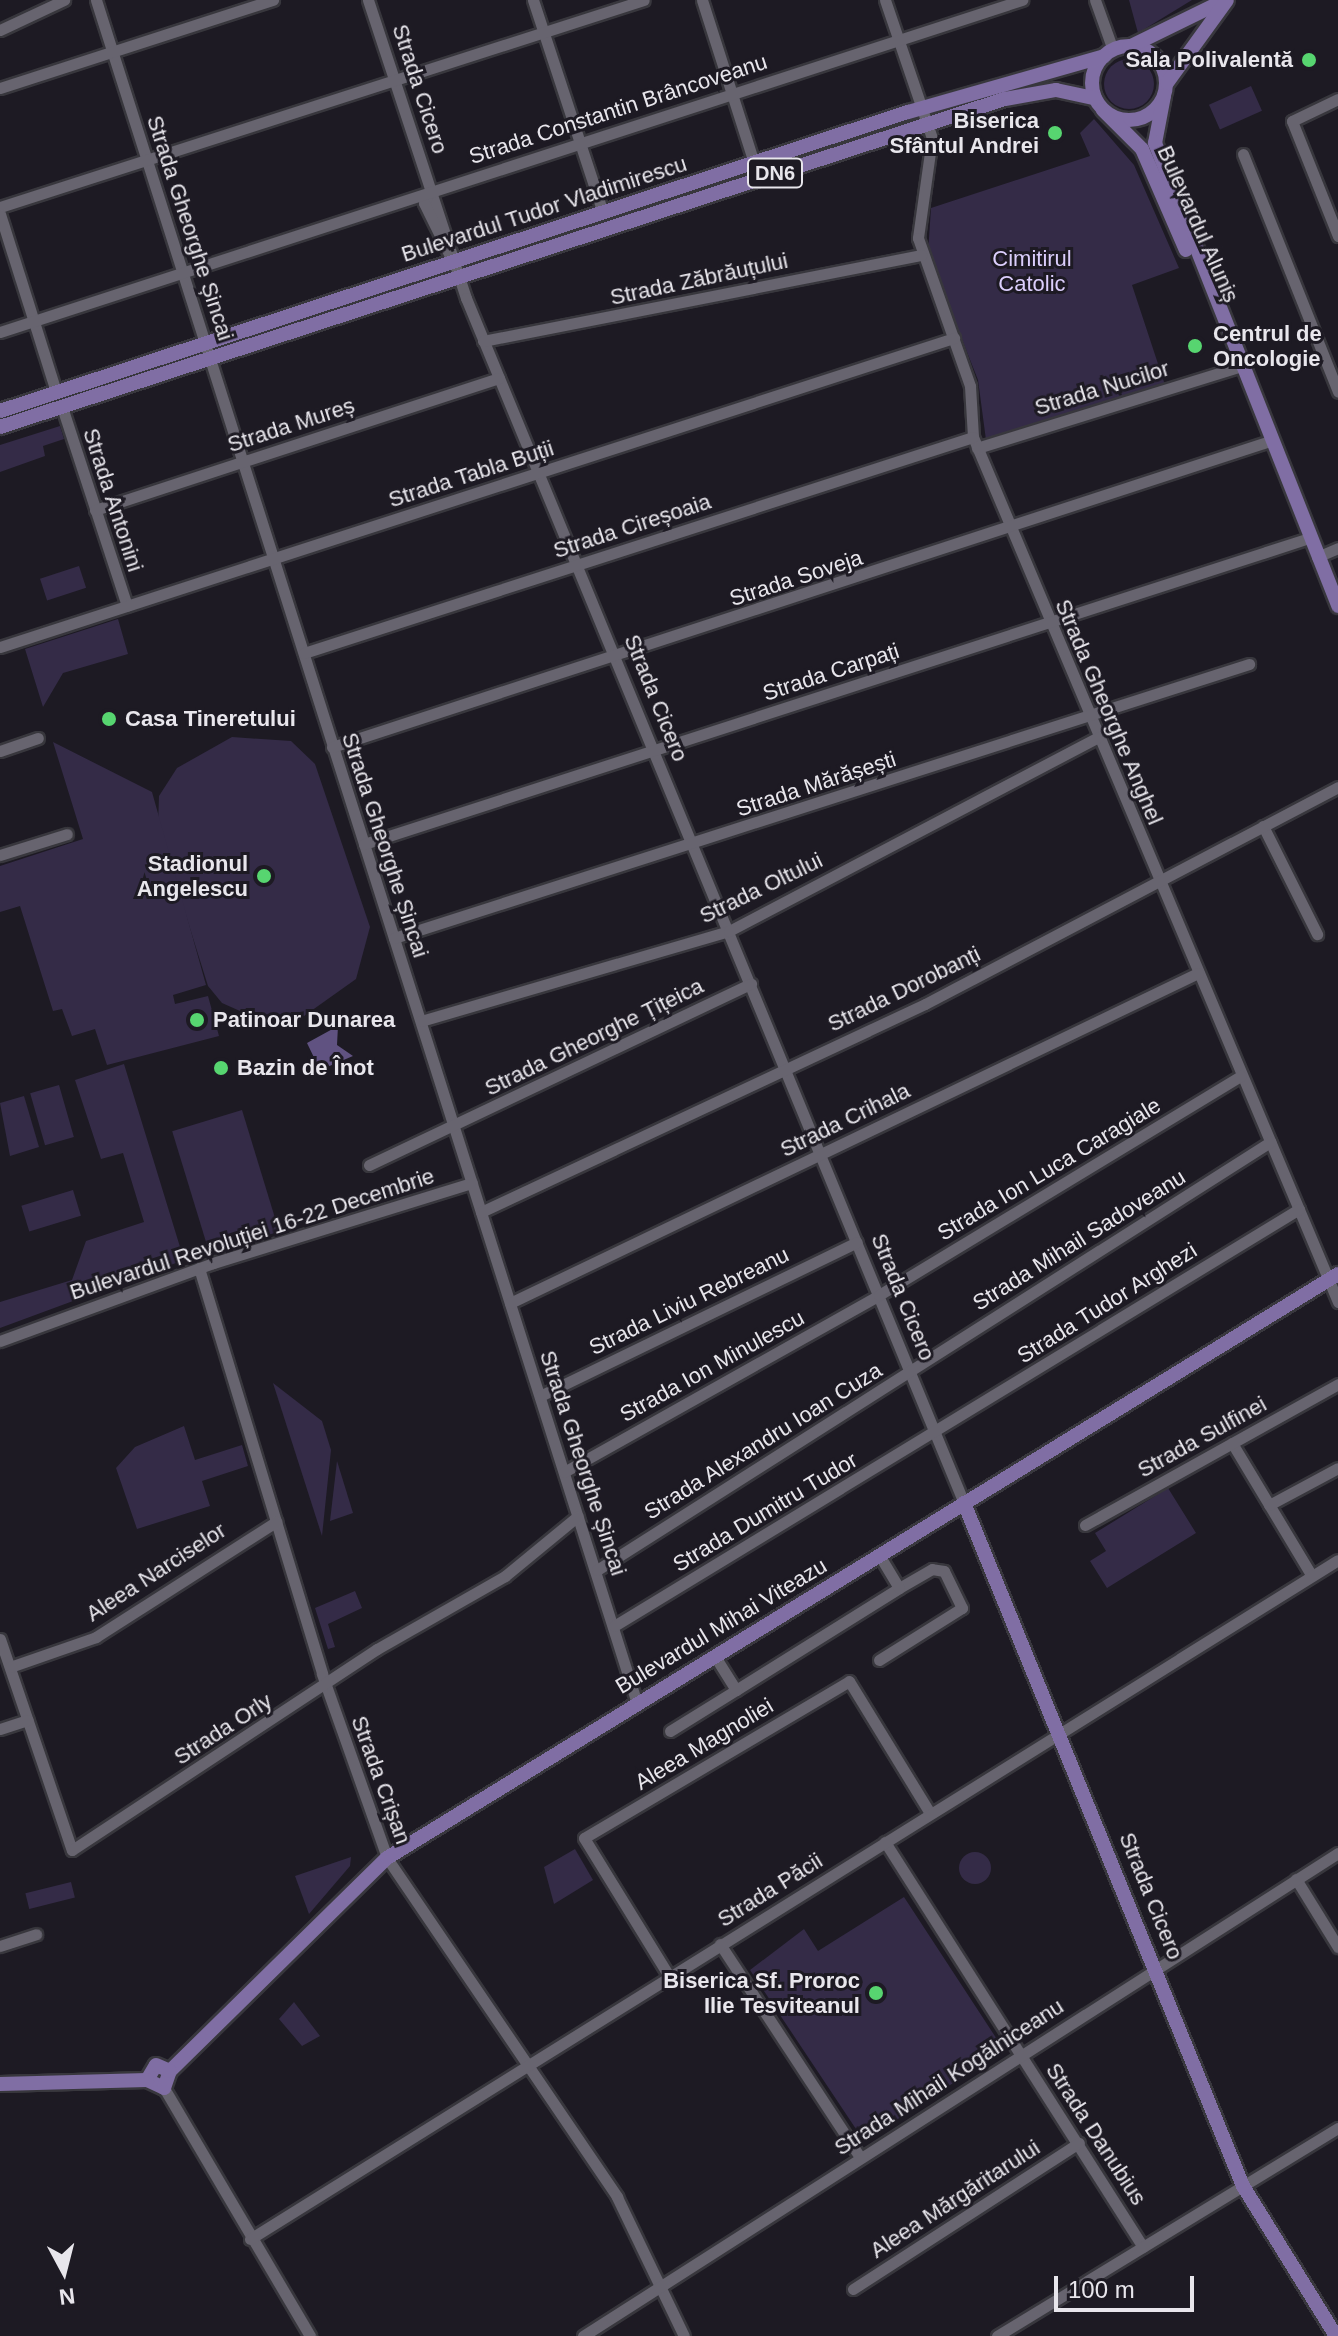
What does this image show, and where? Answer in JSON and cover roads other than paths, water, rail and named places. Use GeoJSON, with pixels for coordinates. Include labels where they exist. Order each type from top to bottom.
{"type":"FeatureCollection","features":[{"type":"Feature","properties":{"kind":"main road","name":"DN6"},"geometry":{"type":"LineString","coordinates":[[1109,53],[1129,47],[1226,0]]}},
{"type":"Feature","properties":{"kind":"main road","name":"DN6"},"geometry":{"type":"LineString","coordinates":[[1099,104],[1137,119],[1165,90],[1226,0]]}},
{"type":"Feature","properties":{"kind":"main road"},"geometry":{"type":"LineString","coordinates":[[1129,47],[1156,59],[1165,90]]}},
{"type":"Feature","properties":{"kind":"main road"},"geometry":{"type":"LineString","coordinates":[[1099,104],[1094,72],[1109,53]]}},
{"type":"Feature","properties":{"kind":"main road","name":"Bulevardul Tudor Vladimirescu"},"geometry":{"type":"LineString","coordinates":[[0,427],[458,277],[1109,53]]}},
{"type":"Feature","properties":{"kind":"main road","name":"Bulevardul Aluniș"},"geometry":{"type":"LineString","coordinates":[[1165,90],[1155,143],[1239,367]]}},
{"type":"Feature","properties":{"kind":"main road","name":"Bulevardul Tudor Vladimirescu"},"geometry":{"type":"LineString","coordinates":[[0,411],[754,163],[924,116],[1041,91],[1099,104]]}},
{"type":"Feature","properties":{"kind":"main road","name":"Bulevardul Aluniș"},"geometry":{"type":"LineString","coordinates":[[1099,104],[1142,149],[1239,367],[1338,606]]}},
{"type":"Feature","properties":{"kind":"main road","name":"Bulevardul Mihai Viteazu"},"geometry":{"type":"LineString","coordinates":[[0,2084],[147,2080],[164,2088],[170,2071],[387,1858],[1333,1276]]}},
{"type":"Feature","properties":{"kind":"main road","name":"Strada Cicero"},"geometry":{"type":"LineString","coordinates":[[964,1503],[1243,2186],[1336,2336]]}},
{"type":"Feature","properties":{"kind":"main road","name":"Bulevardul Mihai Viteazu"},"geometry":{"type":"LineString","coordinates":[[147,2080],[156,2065],[170,2071]]}},
{"type":"Feature","properties":{"kind":"street"},"geometry":{"type":"LineString","coordinates":[[0,30],[64,0]]}},
{"type":"Feature","properties":{"kind":"street","name":"Strada Gheorghe Șincai"},"geometry":{"type":"LineString","coordinates":[[96,0],[637,1703]]}},
{"type":"Feature","properties":{"kind":"street"},"geometry":{"type":"LineString","coordinates":[[0,88],[273,0]]}},
{"type":"Feature","properties":{"kind":"street","name":"Strada Cicero"},"geometry":{"type":"LineString","coordinates":[[368,0],[429,192],[424,203],[453,262],[964,1503]]}},
{"type":"Feature","properties":{"kind":"street"},"geometry":{"type":"LineString","coordinates":[[533,0],[603,213]]}},
{"type":"Feature","properties":{"kind":"street"},"geometry":{"type":"LineString","coordinates":[[0,207],[644,0]]}},
{"type":"Feature","properties":{"kind":"street"},"geometry":{"type":"LineString","coordinates":[[702,0],[754,163]]}},
{"type":"Feature","properties":{"kind":"street","name":"Strada Gheorghe Anghel"},"geometry":{"type":"LineString","coordinates":[[885,0],[933,152],[922,255],[970,386],[975,442],[1241,1076],[1299,1209],[1333,1276],[1338,1302]]}},
{"type":"Feature","properties":{"kind":"street","name":"Strada Constantin Brâncoveanu"},"geometry":{"type":"LineString","coordinates":[[0,332],[897,37],[1022,0]]}},
{"type":"Feature","properties":{"kind":"street"},"geometry":{"type":"LineString","coordinates":[[1095,0],[1109,53]]}},
{"type":"Feature","properties":{"kind":"street"},"geometry":{"type":"LineString","coordinates":[[1338,99],[1292,121],[1338,236]]}},
{"type":"Feature","properties":{"kind":"street"},"geometry":{"type":"LineString","coordinates":[[1243,154],[1338,392]]}},
{"type":"Feature","properties":{"kind":"street"},"geometry":{"type":"LineString","coordinates":[[0,214],[56,392]]}},
{"type":"Feature","properties":{"kind":"street","name":"Strada Zăbrăuțului"},"geometry":{"type":"LineString","coordinates":[[483,341],[922,255]]}},
{"type":"Feature","properties":{"kind":"street","name":"Strada Tabla Buții"},"geometry":{"type":"LineString","coordinates":[[0,647],[954,338]]}},
{"type":"Feature","properties":{"kind":"street","name":"Strada Nucilor"},"geometry":{"type":"LineString","coordinates":[[975,442],[1239,367]]}},
{"type":"Feature","properties":{"kind":"street","name":"Strada Mureș"},"geometry":{"type":"LineString","coordinates":[[95,510],[499,378]]}},
{"type":"Feature","properties":{"kind":"street","name":"Strada Antonini"},"geometry":{"type":"LineString","coordinates":[[62,407],[127,606]]}},
{"type":"Feature","properties":{"kind":"street","name":"Strada Soveja"},"geometry":{"type":"LineString","coordinates":[[332,747],[1010,530],[1270,441]]}},
{"type":"Feature","properties":{"kind":"street","name":"Strada Cireșoaia"},"geometry":{"type":"LineString","coordinates":[[304,653],[975,442]]}},
{"type":"Feature","properties":{"kind":"street","name":"Strada Carpați"},"geometry":{"type":"LineString","coordinates":[[364,844],[1309,538]]}},
{"type":"Feature","properties":{"kind":"street"},"geometry":{"type":"LineString","coordinates":[[1317,557],[1338,548]]}},
{"type":"Feature","properties":{"kind":"street","name":"Strada Mărășești"},"geometry":{"type":"LineString","coordinates":[[394,938],[1090,718],[1249,664]]}},
{"type":"Feature","properties":{"kind":"street","name":"Strada Oltului"},"geometry":{"type":"LineString","coordinates":[[421,1021],[729,931],[1098,737]]}},
{"type":"Feature","properties":{"kind":"street"},"geometry":{"type":"LineString","coordinates":[[0,751],[38,738]]}},
{"type":"Feature","properties":{"kind":"street","name":"Strada Dorobanți"},"geometry":{"type":"LineString","coordinates":[[481,1212],[786,1068],[1338,787]]}},
{"type":"Feature","properties":{"kind":"street"},"geometry":{"type":"LineString","coordinates":[[1263,826],[1317,934]]}},
{"type":"Feature","properties":{"kind":"street"},"geometry":{"type":"LineString","coordinates":[[0,855],[67,834]]}},
{"type":"Feature","properties":{"kind":"street","name":"Strada Crihala"},"geometry":{"type":"LineString","coordinates":[[510,1303],[1198,973]]}},
{"type":"Feature","properties":{"kind":"street","name":"Strada Gheorghe Țițeica"},"geometry":{"type":"LineString","coordinates":[[369,1165],[751,984]]}},
{"type":"Feature","properties":{"kind":"street","name":"Strada Ion Luca Caragiale"},"geometry":{"type":"LineString","coordinates":[[879,1295],[1241,1076]]}},
{"type":"Feature","properties":{"kind":"street","name":"Strada Mihail Sadoveanu"},"geometry":{"type":"LineString","coordinates":[[910,1371],[1270,1142]]}},
{"type":"Feature","properties":{"kind":"street","name":"Bulevardul Revoluției 16-22 Decembrie"},"geometry":{"type":"LineString","coordinates":[[0,1341],[199,1268],[472,1183]]}},
{"type":"Feature","properties":{"kind":"street","name":"Strada Tudor Arghezi"},"geometry":{"type":"LineString","coordinates":[[937,1432],[1299,1209]]}},
{"type":"Feature","properties":{"kind":"street","name":"Strada Liviu Rebreanu"},"geometry":{"type":"LineString","coordinates":[[540,1396],[857,1242]]}},
{"type":"Feature","properties":{"kind":"street","name":"Strada Crișan"},"geometry":{"type":"LineString","coordinates":[[199,1268],[326,1686],[387,1858],[617,2197],[663,2284],[684,2336]]}},
{"type":"Feature","properties":{"kind":"street","name":"Strada Ion Minulescu"},"geometry":{"type":"LineString","coordinates":[[564,1472],[879,1295]]}},
{"type":"Feature","properties":{"kind":"street","name":"Strada Alexandru Ioan Cuza"},"geometry":{"type":"LineString","coordinates":[[597,1570],[910,1371]]}},
{"type":"Feature","properties":{"kind":"street","name":"Strada Sulfinei"},"geometry":{"type":"LineString","coordinates":[[1085,1525],[1338,1384]]}},
{"type":"Feature","properties":{"kind":"street","name":"Strada Dumitru Tudor"},"geometry":{"type":"LineString","coordinates":[[614,1626],[937,1432]]}},
{"type":"Feature","properties":{"kind":"street"},"geometry":{"type":"LineString","coordinates":[[1232,1443],[1312,1576]]}},
{"type":"Feature","properties":{"kind":"street"},"geometry":{"type":"LineString","coordinates":[[1269,1505],[1338,1468]]}},
{"type":"Feature","properties":{"kind":"street","name":"Strada Orly"},"geometry":{"type":"LineString","coordinates":[[0,1639],[72,1850],[326,1686],[505,1576],[578,1516]]}},
{"type":"Feature","properties":{"kind":"street","name":"Aleea Narciselor"},"geometry":{"type":"LineString","coordinates":[[10,1667],[96,1637],[276,1522]]}},
{"type":"Feature","properties":{"kind":"street"},"geometry":{"type":"LineString","coordinates":[[880,1556],[899,1588]]}},
{"type":"Feature","properties":{"kind":"street","name":"Strada Păcii"},"geometry":{"type":"LineString","coordinates":[[250,2239],[1338,1560]]}},
{"type":"Feature","properties":{"kind":"street"},"geometry":{"type":"LineString","coordinates":[[670,1731],[899,1588],[932,1569],[944,1571],[962,1608],[879,1660]]}},
{"type":"Feature","properties":{"kind":"street"},"geometry":{"type":"LineString","coordinates":[[715,1656],[736,1690]]}},
{"type":"Feature","properties":{"kind":"street","name":"Aleea Magnoliei"},"geometry":{"type":"LineString","coordinates":[[669,1976],[584,1838],[849,1681],[930,1813]]}},
{"type":"Feature","properties":{"kind":"street"},"geometry":{"type":"LineString","coordinates":[[0,1729],[28,1720]]}},
{"type":"Feature","properties":{"kind":"street","name":"Strada Danubius"},"geometry":{"type":"LineString","coordinates":[[885,1842],[1143,2247]]}},
{"type":"Feature","properties":{"kind":"street","name":"Strada Mihail Kogălniceanu"},"geometry":{"type":"LineString","coordinates":[[583,2336],[1338,1853]]}},
{"type":"Feature","properties":{"kind":"street"},"geometry":{"type":"LineString","coordinates":[[1296,1879],[1338,1947]]}},
{"type":"Feature","properties":{"kind":"street"},"geometry":{"type":"LineString","coordinates":[[0,1946],[36,1934]]}},
{"type":"Feature","properties":{"kind":"street"},"geometry":{"type":"LineString","coordinates":[[720,1944],[860,2157]]}},
{"type":"Feature","properties":{"kind":"street"},"geometry":{"type":"LineString","coordinates":[[164,2088],[250,2239],[310,2336]]}},
{"type":"Feature","properties":{"kind":"street"},"geometry":{"type":"LineString","coordinates":[[997,2336],[1338,2128]]}},
{"type":"Feature","properties":{"kind":"street","name":"Aleea Mărgăritarului"},"geometry":{"type":"LineString","coordinates":[[853,2289],[1079,2143]]}},
{"type":"Feature","properties":{"kind":"place","name":"Sala Polivalentă"},"geometry":{"type":"Point","coordinates":[1309,60]}},
{"type":"Feature","properties":{"kind":"place","name":"Biserica Sfântul Andrei"},"geometry":{"type":"Point","coordinates":[1055,133]}},
{"type":"Feature","properties":{"kind":"place","name":"Centrul de Oncologie"},"geometry":{"type":"Point","coordinates":[1195,346]}},
{"type":"Feature","properties":{"kind":"place","name":"Casa Tineretului"},"geometry":{"type":"Point","coordinates":[109,719]}},
{"type":"Feature","properties":{"kind":"place","name":"Stadionul Angelescu"},"geometry":{"type":"Point","coordinates":[264,876]}},
{"type":"Feature","properties":{"kind":"place","name":"Patinoar Dunarea"},"geometry":{"type":"Point","coordinates":[197,1020]}},
{"type":"Feature","properties":{"kind":"place","name":"Bazin de Înot"},"geometry":{"type":"Point","coordinates":[221,1068]}},
{"type":"Feature","properties":{"kind":"place","name":"Biserica Sf. Proroc Ilie Tesviteanul"},"geometry":{"type":"Point","coordinates":[876,1993]}},
{"type":"Feature","properties":{"kind":"park label","name":"Cimitirul Catolic"},"geometry":{"type":"Point","coordinates":[1032,270]}}]}
